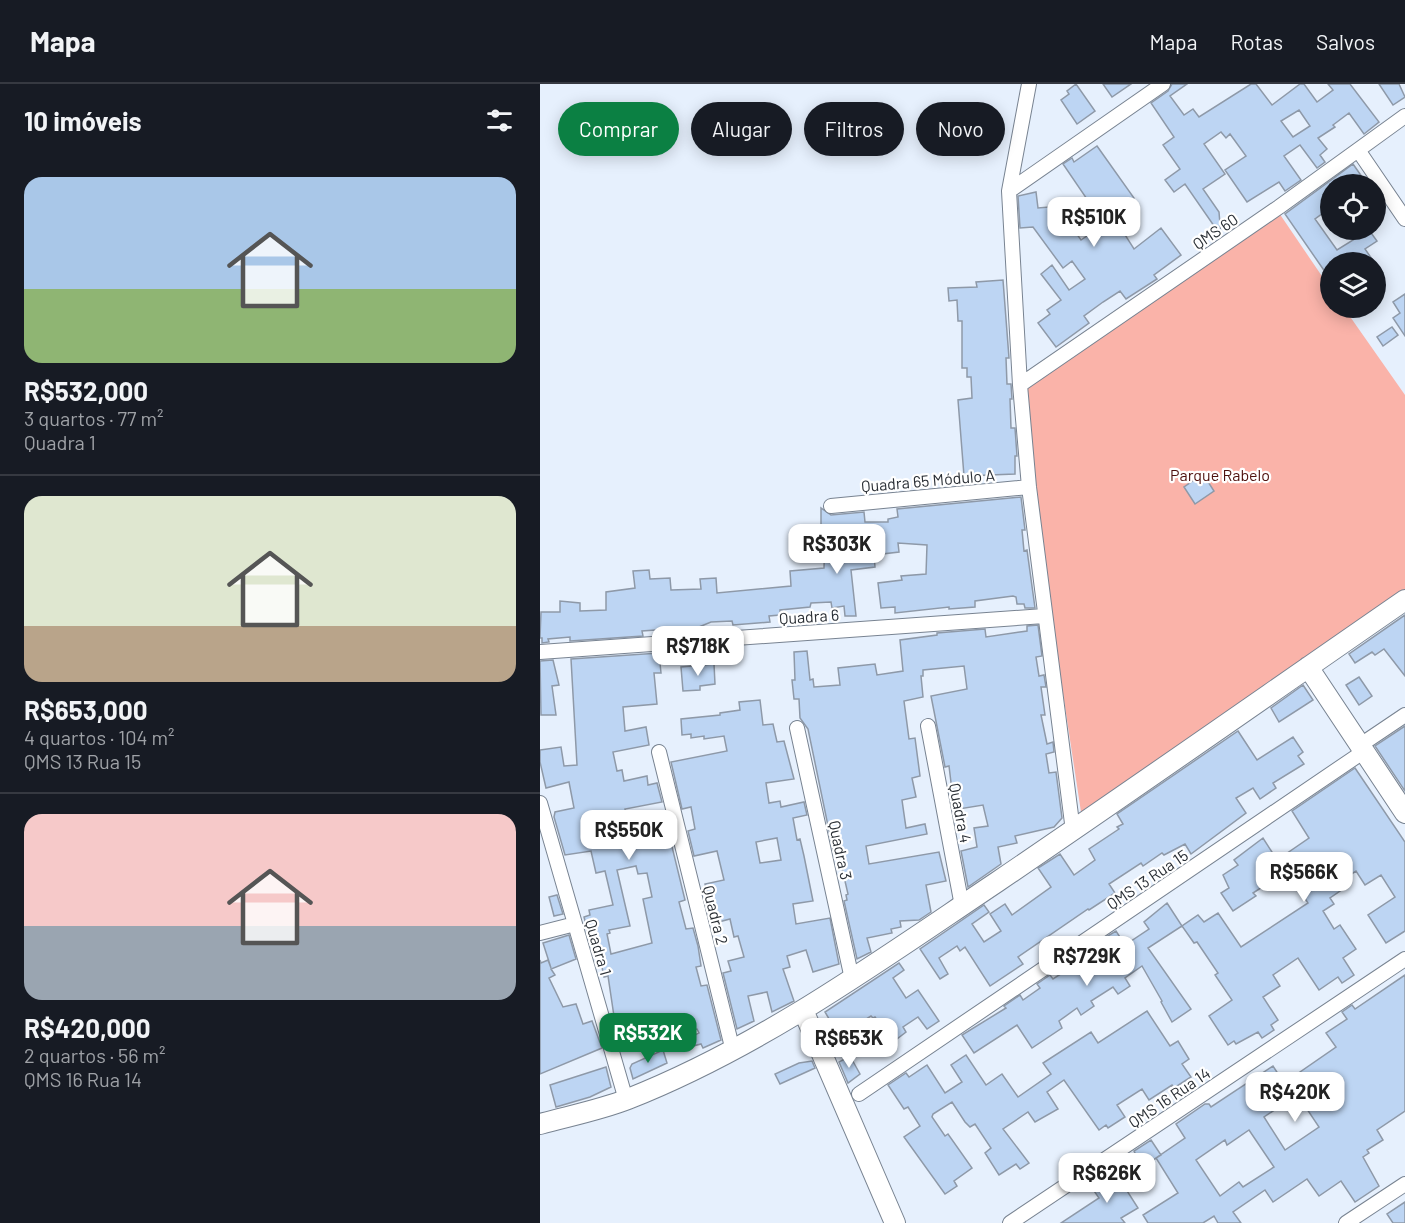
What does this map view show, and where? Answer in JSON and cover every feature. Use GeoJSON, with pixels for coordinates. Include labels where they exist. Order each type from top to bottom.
{"type":"FeatureCollection","features":[{"type":"Feature","properties":{"kind":"street"},"geometry":{"type":"LineString","coordinates":[[1029,84],[1009,191],[1020,385],[1044,616],[1073,831]]}},
{"type":"Feature","properties":{"kind":"street"},"geometry":{"type":"LineString","coordinates":[[1009,191],[1163,84]]}},
{"type":"Feature","properties":{"kind":"street","name":"QMS 60"},"geometry":{"type":"LineString","coordinates":[[1020,385],[1279,207],[1405,116]]}},
{"type":"Feature","properties":{"kind":"street"},"geometry":{"type":"LineString","coordinates":[[1358,150],[1405,219]]}},
{"type":"Feature","properties":{"kind":"street","name":"Quadra 65 Módulo A"},"geometry":{"type":"LineString","coordinates":[[831,506],[1029,488]]}},
{"type":"Feature","properties":{"kind":"street"},"geometry":{"type":"LineString","coordinates":[[540,1124],[626,1100],[733,1051],[803,1010],[1073,831],[1405,600]]}},
{"type":"Feature","properties":{"kind":"street","name":"Quadra 6"},"geometry":{"type":"LineString","coordinates":[[540,652],[1044,616]]}},
{"type":"Feature","properties":{"kind":"street"},"geometry":{"type":"LineString","coordinates":[[1308,667],[1405,813]]}},
{"type":"Feature","properties":{"kind":"street","name":"QMS 13 Rua 15"},"geometry":{"type":"LineString","coordinates":[[859,1094],[1361,749],[1405,715]]}},
{"type":"Feature","properties":{"kind":"street","name":"Quadra 4"},"geometry":{"type":"LineString","coordinates":[[928,726],[962,906]]}},
{"type":"Feature","properties":{"kind":"street","name":"Quadra 3"},"geometry":{"type":"LineString","coordinates":[[797,728],[852,979]]}},
{"type":"Feature","properties":{"kind":"street","name":"Quadra 2"},"geometry":{"type":"LineString","coordinates":[[659,752],[733,1051]]}},
{"type":"Feature","properties":{"kind":"street","name":"Quadra 1"},"geometry":{"type":"LineString","coordinates":[[540,803],[626,1100]]}},
{"type":"Feature","properties":{"kind":"street"},"geometry":{"type":"LineString","coordinates":[[540,933],[575,924]]}},
{"type":"Feature","properties":{"kind":"street","name":"QMS 16 Rua 14"},"geometry":{"type":"LineString","coordinates":[[1010,1223],[1405,959]]}},
{"type":"Feature","properties":{"kind":"street"},"geometry":{"type":"LineString","coordinates":[[803,1010],[895,1223]]}},
{"type":"Feature","properties":{"kind":"street"},"geometry":{"type":"LineString","coordinates":[[1346,1223],[1405,1184]]}},
{"type":"Feature","properties":{"kind":"green space","name":"Parque Rabelo"},"geometry":{"type":"Polygon","coordinates":[[[1277,210],[1320,273],[1320,318],[1351,318],[1405,395],[1405,596],[1081,812],[1052,621],[1022,386],[1277,210]]]}},
{"type":"Feature","properties":{"kind":"building"},"geometry":{"type":"Polygon","coordinates":[[[1076,84],[1095,111],[1077,124],[1061,100],[1076,84]]]}},
{"type":"Feature","properties":{"kind":"building"},"geometry":{"type":"Polygon","coordinates":[[[1103,84],[1131,84],[1112,97],[1103,84]]]}},
{"type":"Feature","properties":{"kind":"building"},"geometry":{"type":"Polygon","coordinates":[[[1172,84],[1187,84],[1170,96],[1184,115],[1193,109],[1199,117],[1251,84],[1256,84],[1272,105],[1300,84],[1304,84],[1317,102],[1333,90],[1328,84],[1350,84],[1379,122],[1364,134],[1349,113],[1333,125],[1335,127],[1318,138],[1327,149],[1320,155],[1325,162],[1317,168],[1300,145],[1284,156],[1301,180],[1285,191],[1279,182],[1247,202],[1225,170],[1246,156],[1230,134],[1226,138],[1221,132],[1204,144],[1225,174],[1203,189],[1219,212],[1221,236],[1185,184],[1174,192],[1165,180],[1180,169],[1163,145],[1174,137],[1151,103],[1168,91],[1172,84]],[[1299,110],[1281,121],[1293,137],[1310,126],[1299,110]]]}},
{"type":"Feature","properties":{"kind":"building"},"geometry":{"type":"Polygon","coordinates":[[[1379,84],[1399,84],[1405,97],[1393,105],[1379,84]]]}},
{"type":"Feature","properties":{"kind":"building"},"geometry":{"type":"Polygon","coordinates":[[[1097,146],[1134,198],[1123,207],[1126,211],[1122,214],[1128,222],[1120,227],[1134,249],[1161,228],[1181,255],[1154,275],[1157,279],[1126,299],[1120,291],[1103,302],[1084,316],[1089,323],[1056,347],[1038,323],[1050,314],[1047,310],[1061,300],[1041,274],[1052,265],[1069,290],[1085,279],[1072,261],[1063,268],[1033,227],[1020,228],[1018,196],[1036,192],[1038,208],[1049,207],[1052,227],[1065,217],[1081,240],[1104,224],[1063,164],[1072,158],[1074,162],[1097,146]]]}},
{"type":"Feature","properties":{"kind":"building"},"geometry":{"type":"Polygon","coordinates":[[[1353,164],[1360,174],[1339,174],[1353,164]]]}},
{"type":"Feature","properties":{"kind":"building"},"geometry":{"type":"Polygon","coordinates":[[[1320,188],[1320,215],[1315,219],[1320,226],[1320,240],[1330,240],[1337,250],[1353,240],[1377,241],[1365,249],[1367,252],[1320,252],[1320,265],[1285,214],[1320,188]]]}},
{"type":"Feature","properties":{"kind":"building"},"geometry":{"type":"Polygon","coordinates":[[[1003,280],[1009,358],[1006,358],[1007,384],[1011,384],[1011,428],[1015,428],[1017,456],[1015,456],[1015,474],[964,476],[958,400],[972,398],[971,377],[967,377],[967,368],[962,368],[962,321],[958,321],[957,300],[949,301],[948,288],[977,287],[976,282],[1003,280]]]}},
{"type":"Feature","properties":{"kind":"building"},"geometry":{"type":"Polygon","coordinates":[[[1405,294],[1405,336],[1393,318],[1400,313],[1393,302],[1405,294]]]}},
{"type":"Feature","properties":{"kind":"building"},"geometry":{"type":"Polygon","coordinates":[[[1392,327],[1398,335],[1383,346],[1377,337],[1392,327]]]}},
{"type":"Feature","properties":{"kind":"building"},"geometry":{"type":"Polygon","coordinates":[[[1203,474],[1214,491],[1195,504],[1184,487],[1203,474]]]}},
{"type":"Feature","properties":{"kind":"building"},"geometry":{"type":"Polygon","coordinates":[[[1021,497],[1025,530],[1022,530],[1024,551],[1027,550],[1035,608],[1025,608],[1024,604],[1017,604],[1016,597],[1013,596],[975,601],[975,607],[949,609],[949,607],[895,613],[895,607],[881,608],[878,583],[902,580],[901,576],[926,574],[927,545],[898,543],[899,552],[874,555],[875,567],[851,570],[856,616],[845,616],[844,606],[832,608],[831,602],[811,603],[810,607],[780,610],[780,615],[769,616],[770,622],[733,625],[732,621],[711,622],[699,627],[642,631],[643,636],[570,641],[570,637],[548,639],[549,642],[542,643],[542,638],[540,638],[541,612],[560,612],[560,601],[580,603],[580,611],[606,610],[606,592],[635,588],[633,571],[649,570],[650,579],[670,578],[671,590],[701,589],[700,579],[716,578],[717,593],[791,586],[790,571],[824,568],[825,531],[821,531],[821,508],[831,515],[864,512],[865,522],[888,522],[888,519],[898,517],[897,509],[1021,497]]]}},
{"type":"Feature","properties":{"kind":"building"},"geometry":{"type":"Polygon","coordinates":[[[1405,615],[1405,676],[1384,649],[1375,655],[1372,652],[1355,663],[1349,654],[1405,615]]]}},
{"type":"Feature","properties":{"kind":"building"},"geometry":{"type":"Polygon","coordinates":[[[1038,625],[1042,656],[1036,657],[1039,676],[1044,675],[1046,687],[1041,687],[1045,715],[1041,715],[1047,744],[1053,742],[1054,752],[1046,754],[1049,773],[1056,772],[1062,818],[1054,827],[1015,836],[1017,843],[998,847],[1001,864],[968,887],[961,851],[977,847],[974,828],[988,826],[983,805],[959,809],[957,799],[953,799],[949,766],[945,767],[931,696],[967,689],[964,666],[923,670],[923,676],[921,676],[923,697],[904,701],[909,739],[915,738],[920,776],[912,778],[916,797],[902,800],[906,828],[925,824],[927,834],[866,846],[869,864],[939,852],[946,881],[926,885],[931,912],[919,920],[900,921],[901,927],[891,929],[892,933],[867,938],[871,952],[857,959],[844,901],[847,900],[846,895],[848,894],[842,868],[839,868],[836,849],[833,850],[808,729],[800,718],[799,699],[794,699],[792,680],[795,680],[794,652],[807,651],[810,680],[813,679],[814,687],[840,685],[838,668],[875,664],[877,675],[903,671],[900,640],[937,635],[937,633],[985,629],[986,637],[1027,631],[1027,626],[1038,625]]]}},
{"type":"Feature","properties":{"kind":"building"},"geometry":{"type":"Polygon","coordinates":[[[659,653],[661,673],[654,673],[657,704],[623,707],[625,731],[646,727],[649,745],[613,752],[617,771],[622,770],[624,781],[647,776],[648,785],[657,783],[662,802],[625,809],[629,828],[666,822],[685,900],[679,902],[686,929],[693,928],[701,966],[696,967],[701,986],[707,985],[721,1040],[703,1048],[701,1044],[674,1051],[672,1046],[699,1033],[697,1029],[620,1046],[613,1023],[615,1023],[608,976],[604,977],[599,952],[593,953],[584,917],[590,915],[589,910],[613,905],[605,871],[596,873],[591,851],[565,855],[554,817],[555,812],[574,808],[569,782],[546,788],[540,762],[540,750],[561,747],[564,766],[577,765],[571,659],[659,653]],[[636,866],[617,870],[630,926],[609,930],[610,933],[607,934],[611,954],[652,943],[643,899],[652,897],[647,873],[638,874],[636,866]]]}},
{"type":"Feature","properties":{"kind":"building"},"geometry":{"type":"Polygon","coordinates":[[[553,660],[559,685],[552,686],[556,715],[541,715],[540,661],[553,660]]]}},
{"type":"Feature","properties":{"kind":"building"},"geometry":{"type":"Polygon","coordinates":[[[714,664],[715,684],[700,686],[700,690],[683,691],[681,667],[714,664]]]}},
{"type":"Feature","properties":{"kind":"building"},"geometry":{"type":"Polygon","coordinates":[[[1359,677],[1372,696],[1359,705],[1346,685],[1359,677]]]}},
{"type":"Feature","properties":{"kind":"building"},"geometry":{"type":"Polygon","coordinates":[[[1303,685],[1313,700],[1279,722],[1271,708],[1303,685]]]}},
{"type":"Feature","properties":{"kind":"building"},"geometry":{"type":"Polygon","coordinates":[[[760,700],[763,725],[773,724],[777,742],[784,741],[794,779],[766,783],[769,803],[780,801],[781,807],[804,802],[807,815],[793,818],[797,840],[800,839],[813,901],[793,904],[796,924],[830,918],[839,964],[813,972],[806,950],[787,956],[790,967],[783,969],[794,1001],[772,1012],[767,992],[748,996],[754,1021],[737,1029],[723,973],[731,971],[728,961],[744,957],[738,936],[734,937],[730,919],[711,924],[706,905],[710,904],[705,884],[724,880],[717,851],[694,856],[688,831],[695,829],[691,807],[682,809],[671,762],[727,751],[724,736],[704,739],[704,736],[691,738],[691,734],[682,735],[681,719],[720,715],[720,713],[740,710],[739,702],[760,700]],[[777,838],[756,842],[760,863],[781,860],[777,838]]]}},
{"type":"Feature","properties":{"kind":"building"},"geometry":{"type":"Polygon","coordinates":[[[1405,726],[1405,791],[1375,746],[1405,726]]]}},
{"type":"Feature","properties":{"kind":"building"},"geometry":{"type":"Polygon","coordinates":[[[1238,731],[1257,760],[1293,737],[1303,752],[1298,756],[1304,764],[1273,783],[1276,788],[1260,799],[1253,788],[1236,798],[1246,813],[1191,854],[1185,844],[1164,855],[1162,853],[1143,866],[1141,863],[1109,884],[1115,893],[1018,957],[1023,964],[990,986],[965,947],[960,951],[957,946],[939,958],[948,974],[940,979],[920,949],[984,905],[989,912],[972,924],[984,942],[1001,931],[990,914],[1005,904],[1012,915],[1051,887],[1038,868],[1060,854],[1074,875],[1095,860],[1089,849],[1123,824],[1117,814],[1238,731]]]}},
{"type":"Feature","properties":{"kind":"building"},"geometry":{"type":"Polygon","coordinates":[[[1355,768],[1405,842],[1405,931],[1386,943],[1368,915],[1395,897],[1381,875],[1365,885],[1356,871],[1339,882],[1343,889],[1330,898],[1334,904],[1323,911],[1334,929],[1340,925],[1356,949],[1343,958],[1354,975],[1342,983],[1338,977],[1319,990],[1298,958],[1273,975],[1280,986],[1263,997],[1278,1020],[1271,1025],[1274,1030],[1262,1038],[1258,1032],[1236,1044],[1234,1041],[1228,1045],[1209,1016],[1232,1000],[1215,975],[1218,973],[1197,942],[1194,943],[1182,926],[1198,915],[1204,922],[1218,913],[1241,947],[1308,903],[1287,871],[1253,893],[1256,896],[1233,911],[1221,893],[1229,888],[1223,875],[1238,865],[1234,860],[1263,838],[1277,860],[1309,838],[1292,811],[1355,768]]]}},
{"type":"Feature","properties":{"kind":"building"},"geometry":{"type":"Polygon","coordinates":[[[557,895],[563,914],[554,916],[549,897],[557,895]]]}},
{"type":"Feature","properties":{"kind":"building"},"geometry":{"type":"Polygon","coordinates":[[[1167,903],[1182,926],[1148,948],[1191,1009],[1172,1022],[1142,966],[1125,978],[1130,986],[1118,994],[1113,987],[1091,1001],[1094,1006],[1081,1015],[1077,1008],[1059,1021],[1062,1028],[1032,1048],[1017,1025],[974,1053],[962,1035],[1006,1008],[1004,1006],[1020,995],[1023,1000],[1040,988],[1037,984],[1050,975],[1053,979],[1104,946],[1103,944],[1108,940],[1106,937],[1116,931],[1125,945],[1149,929],[1144,922],[1167,903]]]}},
{"type":"Feature","properties":{"kind":"building"},"geometry":{"type":"Polygon","coordinates":[[[569,935],[576,959],[551,969],[555,975],[549,978],[563,1007],[576,1004],[583,1024],[592,1021],[602,1048],[540,1074],[540,960],[541,963],[548,960],[551,968],[543,943],[569,935]]]}},
{"type":"Feature","properties":{"kind":"building"},"geometry":{"type":"Polygon","coordinates":[[[899,963],[904,970],[893,978],[906,998],[918,990],[939,1021],[927,1029],[918,1017],[903,1027],[906,1032],[893,1042],[875,1017],[871,1016],[839,1036],[825,1012],[899,963]]]}},
{"type":"Feature","properties":{"kind":"building"},"geometry":{"type":"Polygon","coordinates":[[[1405,975],[1405,1111],[1377,1130],[1383,1140],[1367,1150],[1369,1153],[1363,1157],[1379,1186],[1355,1202],[1341,1181],[1319,1196],[1307,1179],[1273,1202],[1265,1190],[1233,1212],[1241,1223],[1218,1223],[1214,1216],[1203,1223],[1148,1223],[1143,1215],[1178,1193],[1156,1158],[1185,1138],[1176,1124],[1205,1104],[1211,1107],[1273,1066],[1284,1083],[1336,1047],[1326,1033],[1347,1019],[1342,1012],[1352,1005],[1355,1009],[1405,975]],[[1291,1099],[1264,1117],[1285,1150],[1319,1127],[1305,1106],[1298,1110],[1291,1099]],[[1249,1130],[1227,1145],[1225,1140],[1196,1160],[1220,1196],[1239,1182],[1243,1187],[1274,1167],[1249,1130]]]}},
{"type":"Feature","properties":{"kind":"building"},"geometry":{"type":"Polygon","coordinates":[[[1147,1011],[1170,1046],[1178,1041],[1189,1059],[1182,1064],[1191,1077],[1174,1088],[1172,1085],[1149,1100],[1142,1089],[1117,1105],[1125,1117],[1108,1128],[1106,1125],[1099,1130],[1064,1080],[1047,1092],[1058,1109],[1035,1122],[1028,1112],[1003,1129],[1029,1163],[1020,1169],[1016,1164],[999,1175],[985,1153],[991,1148],[975,1124],[970,1127],[952,1102],[932,1117],[945,1136],[948,1134],[972,1168],[954,1181],[957,1186],[945,1194],[904,1137],[920,1126],[908,1107],[904,1109],[888,1085],[906,1073],[909,1077],[927,1065],[945,1093],[962,1082],[951,1065],[966,1055],[986,1085],[1002,1074],[1018,1097],[1051,1074],[1043,1063],[1091,1032],[1098,1043],[1147,1011]]]}},
{"type":"Feature","properties":{"kind":"building"},"geometry":{"type":"Polygon","coordinates":[[[663,1050],[667,1063],[633,1079],[630,1068],[632,1064],[663,1050]]]}},
{"type":"Feature","properties":{"kind":"building"},"geometry":{"type":"Polygon","coordinates":[[[850,1056],[860,1074],[848,1083],[839,1062],[850,1056]]]}},
{"type":"Feature","properties":{"kind":"building"},"geometry":{"type":"Polygon","coordinates":[[[812,1061],[815,1068],[780,1084],[775,1074],[799,1063],[812,1061]]]}},
{"type":"Feature","properties":{"kind":"building"},"geometry":{"type":"Polygon","coordinates":[[[606,1067],[611,1087],[590,1097],[556,1107],[550,1085],[606,1067]]]}},
{"type":"Feature","properties":{"kind":"building"},"geometry":{"type":"Polygon","coordinates":[[[1151,1140],[1161,1155],[1142,1167],[1134,1151],[1151,1140]]]}},
{"type":"Feature","properties":{"kind":"building"},"geometry":{"type":"Polygon","coordinates":[[[1115,1172],[1138,1208],[1121,1218],[1125,1223],[1061,1223],[1099,1198],[1092,1188],[1115,1172]]]}},
{"type":"Feature","properties":{"kind":"building"},"geometry":{"type":"Polygon","coordinates":[[[1405,1202],[1405,1223],[1393,1223],[1387,1214],[1405,1202]]]}}]}
